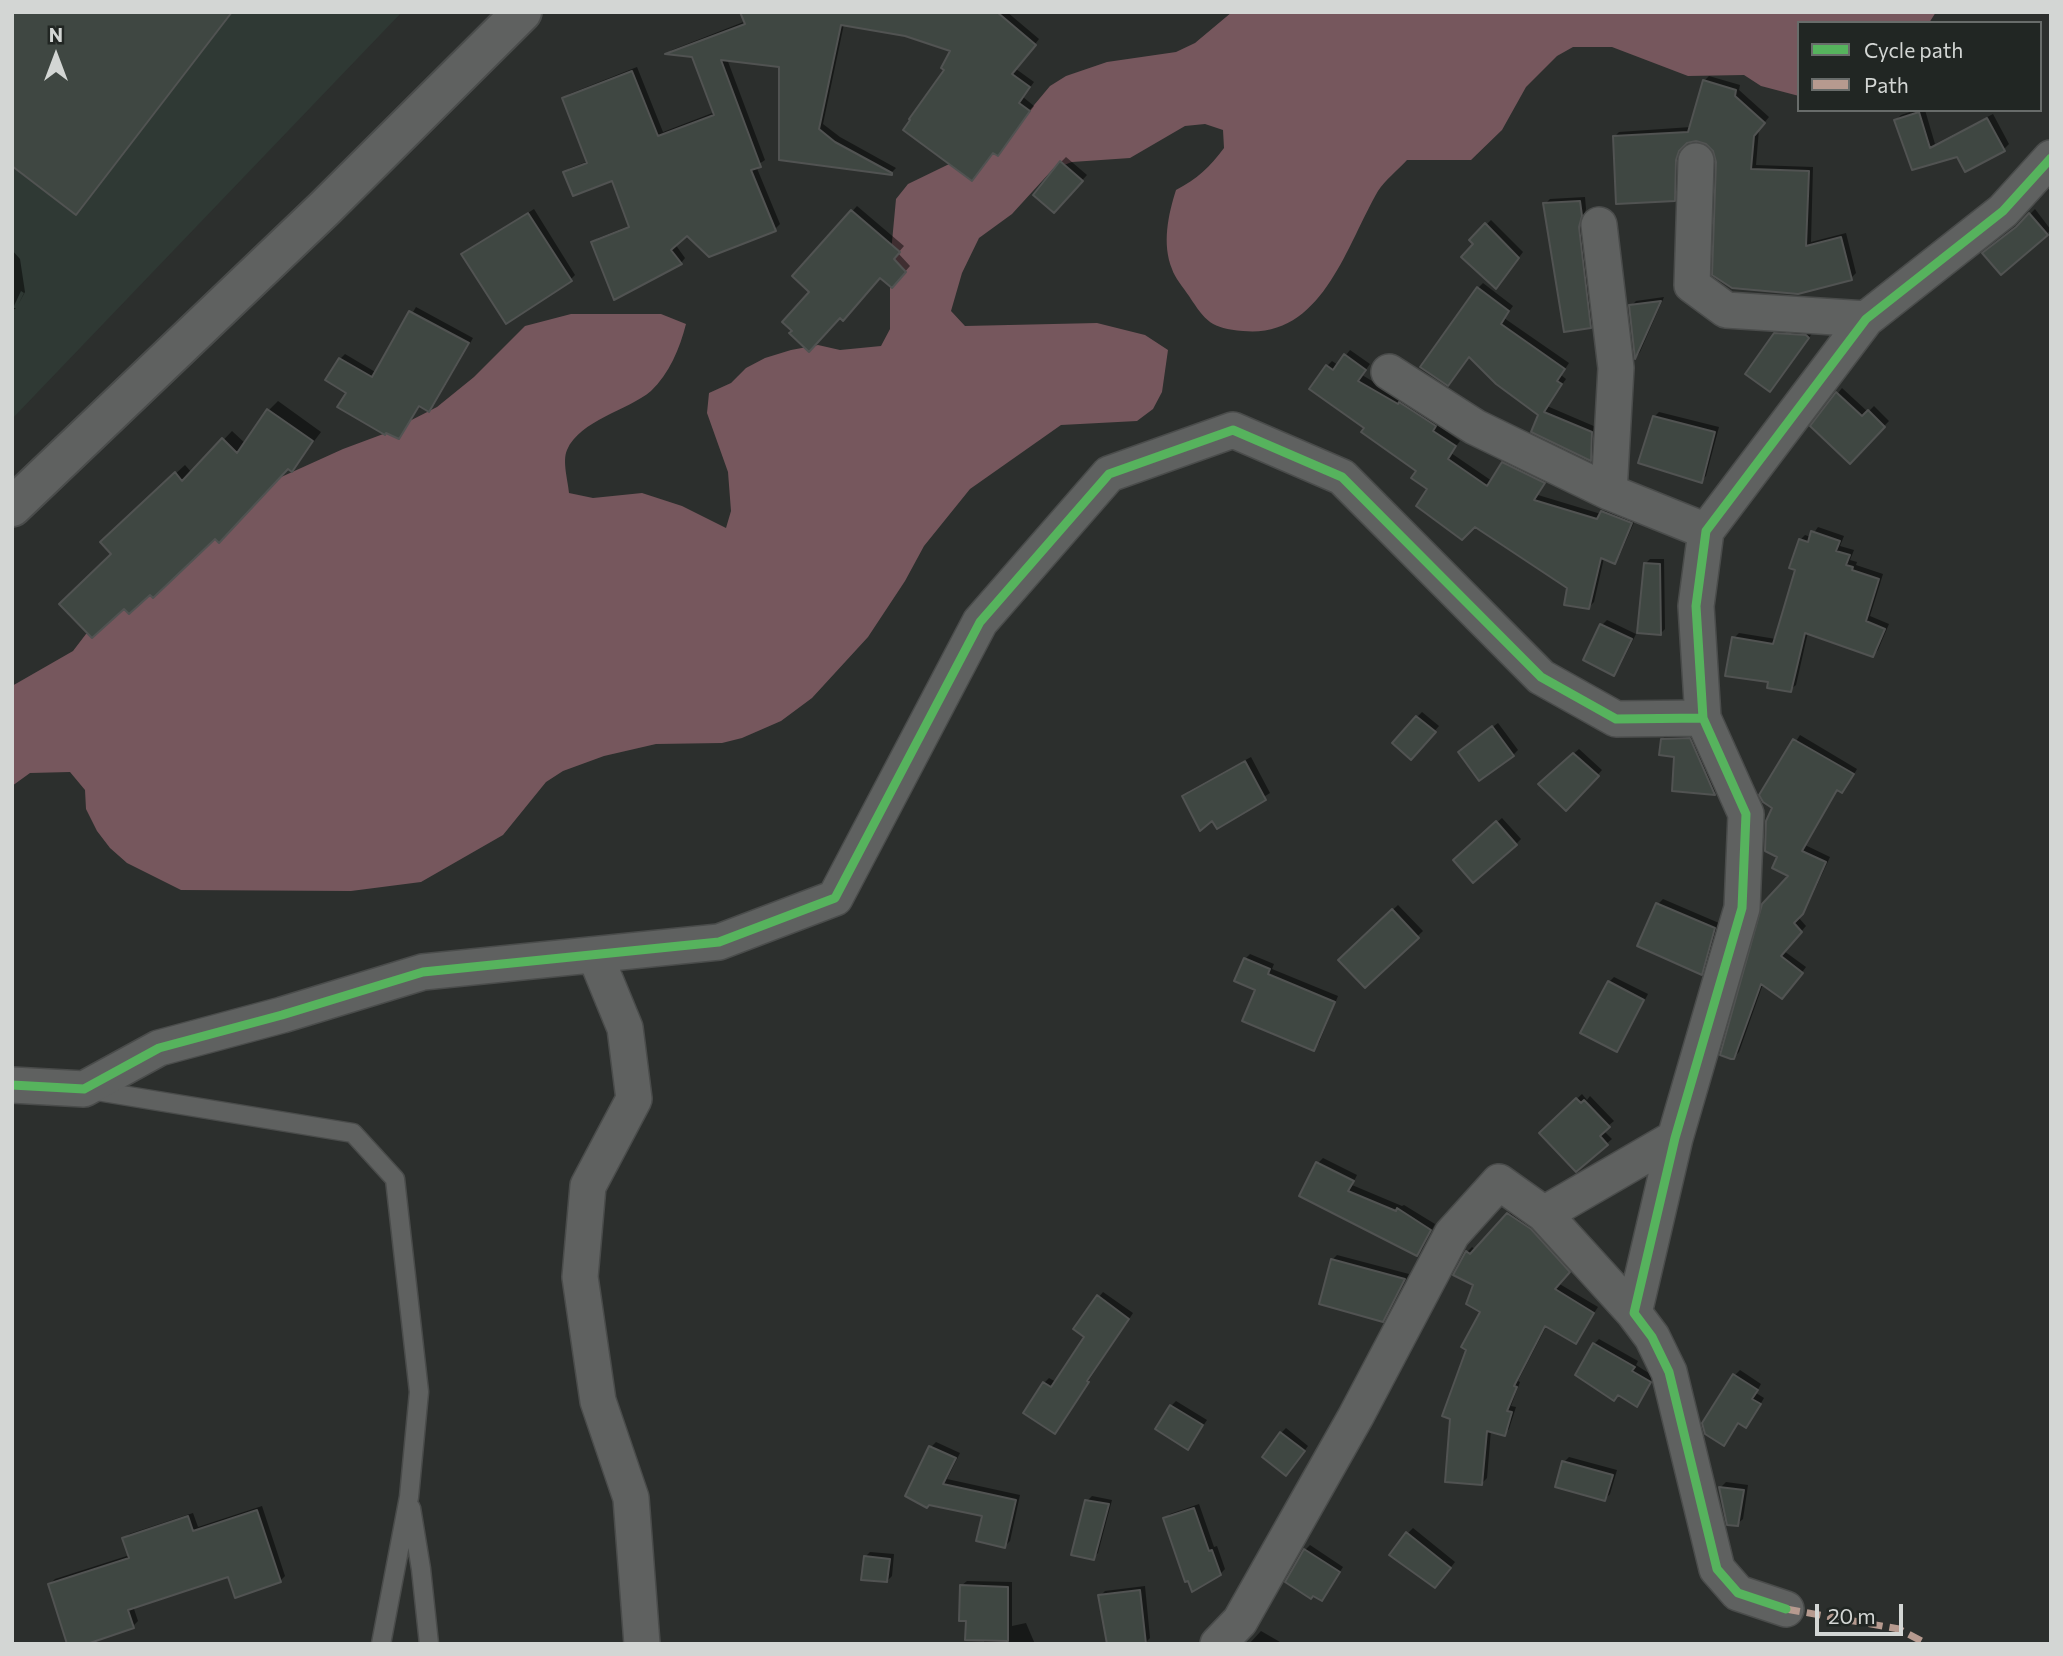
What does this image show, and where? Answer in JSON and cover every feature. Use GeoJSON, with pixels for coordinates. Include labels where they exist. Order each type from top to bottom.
{"type":"FeatureCollection","features":[{"type":"Feature","properties":{"kind":"main road"},"geometry":{"type":"LineString","coordinates":[[12,508],[324,209],[522,12]]}},
{"type":"Feature","properties":{"kind":"street"},"geometry":{"type":"LineString","coordinates":[[1634,1313],[1675,1138],[1742,908],[1746,814],[1703,718],[1696,606],[1706,531],[1866,319],[2003,211],[2051,158]]}},
{"type":"Feature","properties":{"kind":"street"},"geometry":{"type":"LineString","coordinates":[[1696,161],[1692,285],[1726,310],[1866,319]]}},
{"type":"Feature","properties":{"kind":"street"},"geometry":{"type":"LineString","coordinates":[[1599,225],[1616,368],[1609,492]]}},
{"type":"Feature","properties":{"kind":"street"},"geometry":{"type":"LineString","coordinates":[[1389,372],[1475,427],[1609,492],[1706,531]]}},
{"type":"Feature","properties":{"kind":"street"},"geometry":{"type":"LineString","coordinates":[[12,1085],[84,1089],[159,1048],[282,1015],[423,972],[719,942],[835,898],[980,622],[1110,474],[1233,430],[1342,477],[1541,677],[1616,719],[1703,718]]}},
{"type":"Feature","properties":{"kind":"street"},"geometry":{"type":"LineString","coordinates":[[595,955],[625,1028],[634,1099],[588,1186],[580,1277],[598,1401],[631,1498],[642,1644]]}},
{"type":"Feature","properties":{"kind":"street"},"geometry":{"type":"LineString","coordinates":[[1544,1214],[1675,1138]]}},
{"type":"Feature","properties":{"kind":"street"},"geometry":{"type":"LineString","coordinates":[[1218,1644],[1240,1621],[1356,1416],[1452,1234],[1499,1182],[1544,1214],[1634,1313],[1652,1337],[1669,1372],[1717,1569],[1738,1593],[1786,1609]]}},
{"type":"Feature","properties":{"kind":"lane"},"geometry":{"type":"LineString","coordinates":[[84,1089],[353,1133],[395,1179],[419,1392],[409,1497],[381,1644]]}},
{"type":"Feature","properties":{"kind":"lane"},"geometry":{"type":"LineString","coordinates":[[409,1497],[421,1569],[429,1644]]}},
{"type":"Feature","properties":{"kind":"shaded area"},"geometry":{"type":"Polygon","coordinates":[[[12,12],[402,12],[12,419],[12,12]]]}},
{"type":"Feature","properties":{"kind":"shaded area"},"geometry":{"type":"Polygon","coordinates":[[[1232,12],[1936,12],[1930,21],[1797,21],[1797,95],[1761,86],[1744,75],[1688,76],[1612,47],[1573,47],[1557,56],[1526,87],[1502,130],[1471,160],[1407,160],[1378,191],[1342,262],[1312,305],[1293,320],[1270,330],[1232,330],[1210,322],[1177,279],[1169,259],[1167,230],[1176,190],[1197,177],[1219,155],[1224,148],[1223,130],[1205,124],[1185,126],[1130,158],[1072,162],[1053,169],[1012,214],[979,238],[962,273],[951,311],[965,326],[1097,323],[1145,335],[1168,350],[1162,392],[1153,409],[1137,421],[1061,425],[970,489],[924,546],[905,581],[868,637],[812,698],[781,721],[742,738],[722,743],[656,744],[604,756],[563,771],[546,782],[503,835],[421,882],[351,891],[181,890],[127,863],[110,848],[97,831],[86,809],[85,790],[70,772],[30,773],[12,786],[12,686],[73,651],[86,634],[170,581],[237,497],[343,449],[386,433],[437,407],[474,377],[525,326],[571,314],[661,314],[686,324],[673,360],[651,391],[593,423],[573,440],[565,460],[569,493],[593,498],[642,493],[682,506],[726,528],[731,511],[728,472],[707,413],[709,393],[731,383],[746,368],[765,358],[791,350],[818,345],[840,350],[881,346],[890,329],[890,263],[896,199],[908,184],[1009,135],[1050,86],[1066,76],[1107,62],[1176,52],[1195,43],[1232,12]]]}},
{"type":"Feature","properties":{"kind":"building"},"geometry":{"type":"Polygon","coordinates":[[[12,12],[232,12],[76,215],[12,166],[12,12]]]}},
{"type":"Feature","properties":{"kind":"building"},"geometry":{"type":"Polygon","coordinates":[[[740,12],[997,12],[1036,45],[1012,74],[1030,87],[1019,103],[1030,111],[998,156],[993,153],[972,181],[903,130],[944,70],[941,68],[950,51],[905,36],[841,25],[819,129],[835,142],[892,175],[779,160],[779,67],[721,60],[761,167],[751,170],[776,231],[709,257],[687,236],[671,250],[682,264],[614,300],[591,242],[629,227],[612,181],[573,196],[563,172],[587,163],[562,98],[632,71],[658,136],[714,115],[692,57],[665,54],[745,24],[740,12]]]}},
{"type":"Feature","properties":{"kind":"building"},"geometry":{"type":"Polygon","coordinates":[[[1703,80],[1736,90],[1735,96],[1765,123],[1754,136],[1751,169],[1809,171],[1806,246],[1841,237],[1852,280],[1798,294],[1732,288],[1712,275],[1716,162],[1713,151],[1706,144],[1696,141],[1687,143],[1679,151],[1676,160],[1675,201],[1616,204],[1613,136],[1688,132],[1703,80]]]}},
{"type":"Feature","properties":{"kind":"building"},"geometry":{"type":"Polygon","coordinates":[[[1919,112],[1930,148],[1987,118],[2005,151],[1965,172],[1957,157],[1912,170],[1894,120],[1919,112]]]}},
{"type":"Feature","properties":{"kind":"building"},"geometry":{"type":"Polygon","coordinates":[[[1060,161],[1083,181],[1054,213],[1033,195],[1060,161]]]}},
{"type":"Feature","properties":{"kind":"building"},"geometry":{"type":"Polygon","coordinates":[[[1580,201],[1582,216],[1579,227],[1591,328],[1564,332],[1543,203],[1580,201]]]}},
{"type":"Feature","properties":{"kind":"building"},"geometry":{"type":"Polygon","coordinates":[[[851,210],[900,252],[894,259],[906,272],[892,288],[880,278],[843,321],[840,318],[809,352],[789,333],[792,331],[782,322],[809,292],[792,276],[851,210]]]}},
{"type":"Feature","properties":{"kind":"building"},"geometry":{"type":"Polygon","coordinates":[[[528,213],[572,281],[506,324],[461,254],[528,213]]]}},
{"type":"Feature","properties":{"kind":"building"},"geometry":{"type":"Polygon","coordinates":[[[2029,213],[2048,235],[2001,275],[1982,253],[2016,227],[2029,213]]]}},
{"type":"Feature","properties":{"kind":"building"},"geometry":{"type":"Polygon","coordinates":[[[1485,223],[1519,258],[1496,289],[1461,257],[1473,244],[1469,240],[1485,223]]]}},
{"type":"Feature","properties":{"kind":"building"},"geometry":{"type":"Polygon","coordinates":[[[1477,287],[1509,311],[1501,324],[1565,369],[1557,381],[1562,384],[1544,412],[1592,432],[1591,461],[1531,432],[1538,415],[1496,384],[1469,357],[1448,386],[1420,367],[1477,287]]]}},
{"type":"Feature","properties":{"kind":"building"},"geometry":{"type":"Polygon","coordinates":[[[1661,301],[1635,359],[1629,305],[1661,301]]]}},
{"type":"Feature","properties":{"kind":"building"},"geometry":{"type":"Polygon","coordinates":[[[409,311],[469,343],[429,412],[419,406],[399,439],[386,433],[385,435],[337,407],[346,393],[325,380],[339,358],[372,377],[409,311]]]}},
{"type":"Feature","properties":{"kind":"building"},"geometry":{"type":"Polygon","coordinates":[[[1774,333],[1806,335],[1809,338],[1770,392],[1745,374],[1774,333]]]}},
{"type":"Feature","properties":{"kind":"building"},"geometry":{"type":"Polygon","coordinates":[[[1344,354],[1366,370],[1358,381],[1398,404],[1399,402],[1436,426],[1433,431],[1456,446],[1448,459],[1487,486],[1502,462],[1545,483],[1534,500],[1597,519],[1601,511],[1632,523],[1615,564],[1601,558],[1589,609],[1564,605],[1567,588],[1475,527],[1462,540],[1416,506],[1427,489],[1411,478],[1416,471],[1361,432],[1364,428],[1309,389],[1326,365],[1333,370],[1344,354]]]}},
{"type":"Feature","properties":{"kind":"building"},"geometry":{"type":"Polygon","coordinates":[[[1836,392],[1862,416],[1868,410],[1885,427],[1850,464],[1810,426],[1836,392]]]}},
{"type":"Feature","properties":{"kind":"building"},"geometry":{"type":"Polygon","coordinates":[[[267,409],[313,441],[292,472],[288,469],[219,543],[215,539],[153,598],[150,595],[129,614],[124,609],[92,638],[59,604],[111,554],[100,542],[175,472],[182,481],[222,438],[237,453],[267,409]]]}},
{"type":"Feature","properties":{"kind":"building"},"geometry":{"type":"Polygon","coordinates":[[[1653,416],[1715,432],[1702,483],[1638,463],[1653,416]]]}},
{"type":"Feature","properties":{"kind":"building"},"geometry":{"type":"Polygon","coordinates":[[[1811,531],[1840,541],[1836,551],[1850,555],[1846,565],[1853,567],[1852,570],[1879,579],[1866,621],[1885,629],[1873,657],[1805,633],[1791,692],[1767,688],[1768,682],[1725,676],[1732,637],[1773,644],[1795,570],[1789,568],[1799,539],[1808,542],[1811,531]]]}},
{"type":"Feature","properties":{"kind":"building"},"geometry":{"type":"Polygon","coordinates":[[[1644,563],[1660,564],[1661,635],[1637,633],[1644,563]]]}},
{"type":"Feature","properties":{"kind":"building"},"geometry":{"type":"Polygon","coordinates":[[[1600,624],[1632,639],[1614,676],[1583,660],[1600,624]]]}},
{"type":"Feature","properties":{"kind":"building"},"geometry":{"type":"Polygon","coordinates":[[[1416,716],[1436,732],[1411,760],[1392,743],[1416,716]]]}},
{"type":"Feature","properties":{"kind":"building"},"geometry":{"type":"Polygon","coordinates":[[[1492,726],[1514,756],[1479,781],[1458,752],[1492,726]]]}},
{"type":"Feature","properties":{"kind":"building"},"geometry":{"type":"Polygon","coordinates":[[[1690,738],[1715,795],[1672,791],[1674,757],[1659,755],[1661,739],[1690,738]]]}},
{"type":"Feature","properties":{"kind":"building"},"geometry":{"type":"Polygon","coordinates":[[[1793,739],[1854,774],[1842,793],[1837,790],[1802,851],[1826,862],[1803,914],[1794,923],[1802,932],[1781,956],[1803,973],[1782,999],[1761,984],[1734,1059],[1731,1059],[1720,1055],[1762,904],[1788,876],[1772,868],[1777,857],[1765,851],[1766,821],[1772,808],[1763,802],[1759,795],[1793,739]]]}},
{"type":"Feature","properties":{"kind":"building"},"geometry":{"type":"Polygon","coordinates":[[[1573,753],[1599,776],[1566,811],[1538,784],[1573,753]]]}},
{"type":"Feature","properties":{"kind":"building"},"geometry":{"type":"Polygon","coordinates":[[[1245,761],[1266,800],[1217,829],[1212,821],[1200,831],[1182,796],[1245,761]]]}},
{"type":"Feature","properties":{"kind":"building"},"geometry":{"type":"Polygon","coordinates":[[[1496,821],[1517,845],[1473,883],[1453,860],[1496,821]]]}},
{"type":"Feature","properties":{"kind":"building"},"geometry":{"type":"Polygon","coordinates":[[[1656,903],[1715,928],[1702,975],[1637,946],[1656,903]]]}},
{"type":"Feature","properties":{"kind":"building"},"geometry":{"type":"Polygon","coordinates":[[[1392,909],[1419,938],[1365,988],[1338,960],[1392,909]]]}},
{"type":"Feature","properties":{"kind":"building"},"geometry":{"type":"Polygon","coordinates":[[[1244,958],[1270,969],[1268,974],[1335,1002],[1314,1051],[1242,1021],[1255,990],[1234,981],[1244,958]]]}},
{"type":"Feature","properties":{"kind":"building"},"geometry":{"type":"Polygon","coordinates":[[[1608,981],[1644,1000],[1617,1052],[1580,1033],[1608,981]]]}},
{"type":"Feature","properties":{"kind":"building"},"geometry":{"type":"Polygon","coordinates":[[[1576,1098],[1581,1103],[1584,1100],[1610,1127],[1600,1136],[1608,1145],[1576,1172],[1539,1133],[1576,1098]]]}},
{"type":"Feature","properties":{"kind":"building"},"geometry":{"type":"Polygon","coordinates":[[[1316,1162],[1354,1181],[1348,1191],[1396,1211],[1397,1208],[1431,1230],[1417,1256],[1299,1196],[1316,1162]]]}},
{"type":"Feature","properties":{"kind":"building"},"geometry":{"type":"Polygon","coordinates":[[[1507,1213],[1531,1229],[1570,1272],[1555,1289],[1594,1313],[1576,1344],[1545,1326],[1514,1386],[1517,1387],[1507,1411],[1512,1412],[1505,1436],[1487,1431],[1482,1485],[1445,1482],[1450,1419],[1442,1416],[1466,1350],[1461,1347],[1480,1312],[1466,1304],[1473,1285],[1453,1275],[1466,1251],[1470,1254],[1507,1213]]]}},
{"type":"Feature","properties":{"kind":"building"},"geometry":{"type":"Polygon","coordinates":[[[1331,1259],[1405,1279],[1383,1322],[1319,1304],[1331,1259]]]}},
{"type":"Feature","properties":{"kind":"building"},"geometry":{"type":"Polygon","coordinates":[[[1097,1295],[1129,1319],[1055,1434],[1023,1413],[1043,1382],[1051,1387],[1084,1337],[1073,1329],[1097,1295]]]}},
{"type":"Feature","properties":{"kind":"building"},"geometry":{"type":"Polygon","coordinates":[[[1593,1343],[1635,1367],[1632,1371],[1651,1382],[1637,1407],[1618,1395],[1614,1401],[1575,1375],[1593,1343]]]}},
{"type":"Feature","properties":{"kind":"building"},"geometry":{"type":"Polygon","coordinates":[[[1733,1374],[1758,1390],[1752,1399],[1761,1404],[1746,1428],[1738,1423],[1724,1446],[1705,1434],[1702,1423],[1733,1374]]]}},
{"type":"Feature","properties":{"kind":"building"},"geometry":{"type":"Polygon","coordinates":[[[1170,1405],[1203,1425],[1188,1450],[1155,1429],[1170,1405]]]}},
{"type":"Feature","properties":{"kind":"building"},"geometry":{"type":"Polygon","coordinates":[[[1280,1432],[1305,1451],[1286,1476],[1262,1457],[1280,1432]]]}},
{"type":"Feature","properties":{"kind":"building"},"geometry":{"type":"Polygon","coordinates":[[[929,1446],[956,1458],[943,1484],[1016,1500],[1005,1548],[976,1541],[982,1516],[929,1505],[927,1508],[905,1496],[929,1446]]]}},
{"type":"Feature","properties":{"kind":"building"},"geometry":{"type":"Polygon","coordinates":[[[1562,1461],[1613,1475],[1605,1501],[1555,1487],[1562,1461]]]}},
{"type":"Feature","properties":{"kind":"building"},"geometry":{"type":"Polygon","coordinates":[[[1719,1487],[1744,1490],[1738,1526],[1727,1525],[1719,1487]]]}},
{"type":"Feature","properties":{"kind":"building"},"geometry":{"type":"Polygon","coordinates":[[[1085,1500],[1109,1504],[1094,1560],[1071,1555],[1085,1500]]]}},
{"type":"Feature","properties":{"kind":"building"},"geometry":{"type":"Polygon","coordinates":[[[1194,1508],[1209,1551],[1212,1550],[1221,1575],[1192,1592],[1188,1581],[1185,1582],[1163,1518],[1194,1508]]]}},
{"type":"Feature","properties":{"kind":"building"},"geometry":{"type":"Polygon","coordinates":[[[257,1510],[281,1582],[235,1598],[228,1577],[128,1610],[134,1628],[87,1644],[67,1644],[48,1584],[129,1558],[122,1538],[188,1516],[193,1531],[257,1510]]]}},
{"type":"Feature","properties":{"kind":"building"},"geometry":{"type":"Polygon","coordinates":[[[1406,1532],[1451,1568],[1435,1588],[1389,1555],[1406,1532]]]}},
{"type":"Feature","properties":{"kind":"building"},"geometry":{"type":"Polygon","coordinates":[[[1304,1549],[1340,1572],[1322,1601],[1313,1596],[1311,1599],[1285,1582],[1304,1549]]]}},
{"type":"Feature","properties":{"kind":"building"},"geometry":{"type":"Polygon","coordinates":[[[864,1556],[890,1559],[887,1582],[861,1580],[864,1556]]]}},
{"type":"Feature","properties":{"kind":"building"},"geometry":{"type":"Polygon","coordinates":[[[960,1585],[1008,1587],[1008,1641],[965,1640],[966,1621],[959,1621],[960,1585]]]}},
{"type":"Feature","properties":{"kind":"building"},"geometry":{"type":"Polygon","coordinates":[[[1140,1590],[1146,1644],[1107,1644],[1098,1595],[1140,1590]]]}},
{"type":"Feature","properties":{"kind":"marked path"},"geometry":{"type":"LineString","coordinates":[[1786,1609],[1899,1629],[1927,1644]]}},
{"type":"Feature","properties":{"kind":"cycle path"},"geometry":{"type":"LineString","coordinates":[[1786,1609],[1738,1593],[1717,1569],[1669,1372],[1652,1337],[1634,1313],[1675,1138],[1742,908],[1746,814],[1703,718],[1696,606],[1706,531],[1866,319],[2003,211],[2051,158]]}},
{"type":"Feature","properties":{"kind":"cycle path"},"geometry":{"type":"LineString","coordinates":[[12,1085],[84,1089],[159,1048],[282,1015],[423,972],[719,942],[835,898],[980,622],[1109,474],[1233,430],[1342,477],[1541,677],[1616,719],[1703,718]]}}]}
